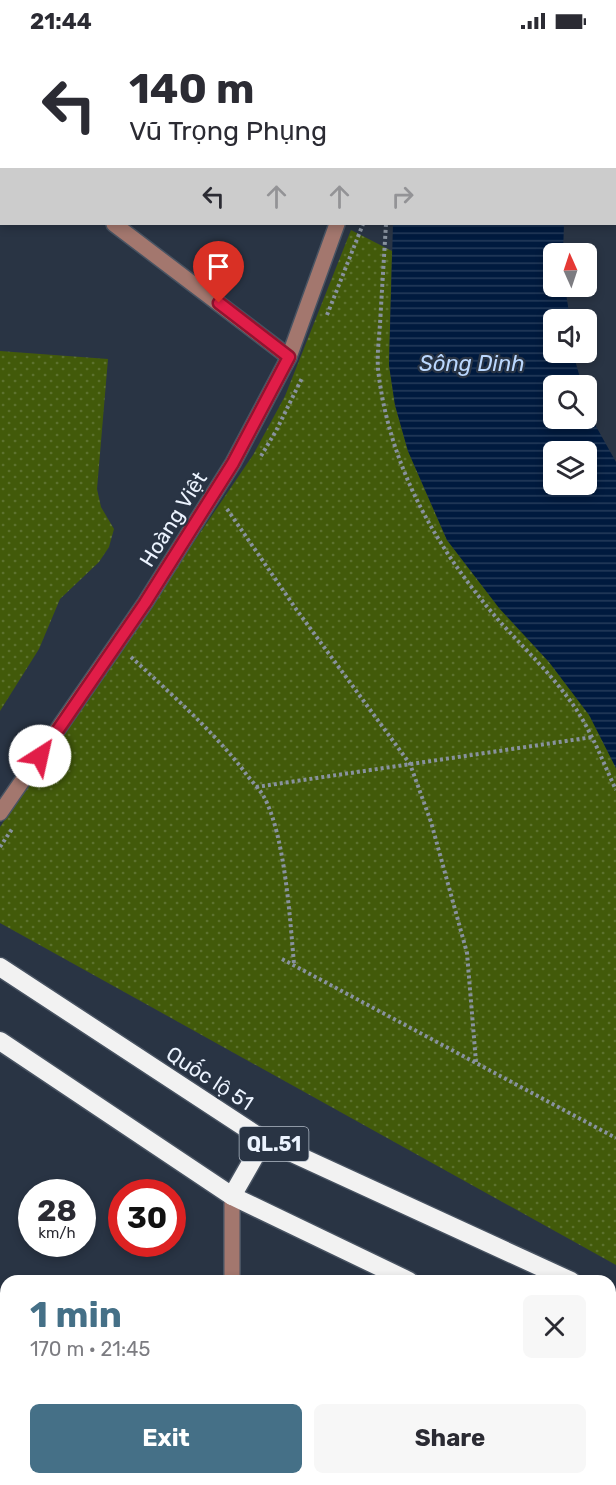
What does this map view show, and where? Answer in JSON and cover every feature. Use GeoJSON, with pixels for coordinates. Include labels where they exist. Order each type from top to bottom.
{"type":"FeatureCollection","features":[{"type":"Feature","properties":{"kind":"highway","name":"Quốc lộ 51"},"geometry":{"type":"LineString","coordinates":[[0,967],[264,1140],[558,1275]]}},
{"type":"Feature","properties":{"kind":"highway"},"geometry":{"type":"LineString","coordinates":[[0,1041],[232,1196],[397,1275]]}},
{"type":"Feature","properties":{"kind":"highway"},"geometry":{"type":"LineString","coordinates":[[232,1196],[264,1140]]}},
{"type":"Feature","properties":{"kind":"street"},"geometry":{"type":"LineString","coordinates":[[115,225],[289,357]]}},
{"type":"Feature","properties":{"kind":"street","name":"Hoàng Việt"},"geometry":{"type":"LineString","coordinates":[[0,813],[145,603],[233,463],[289,357],[337,225]]}},
{"type":"Feature","properties":{"kind":"street"},"geometry":{"type":"LineString","coordinates":[[232,1196],[232,1275]]}},
{"type":"Feature","properties":{"kind":"path"},"geometry":{"type":"LineString","coordinates":[[386,225],[378,366],[385,415],[405,472],[427,524],[458,570],[501,622],[547,671],[593,737],[616,790]]}},
{"type":"Feature","properties":{"kind":"path"},"geometry":{"type":"LineString","coordinates":[[226,508],[410,764],[431,822],[467,953],[476,1062]]}},
{"type":"Feature","properties":{"kind":"path"},"geometry":{"type":"LineString","coordinates":[[128,655],[190,711],[264,797],[274,830],[288,899],[294,965]]}},
{"type":"Feature","properties":{"kind":"path"},"geometry":{"type":"LineString","coordinates":[[256,787],[593,737]]}},
{"type":"Feature","properties":{"kind":"path"},"geometry":{"type":"LineString","coordinates":[[282,958],[616,1138]]}},
{"type":"Feature","properties":{"kind":"green space"},"geometry":{"type":"Polygon","coordinates":[[[351,230],[392,251],[389,365],[395,405],[408,451],[447,540],[499,607],[549,662],[590,715],[616,768],[616,1265],[0,923],[0,827],[253,455],[285,396],[351,230]]]}},
{"type":"Feature","properties":{"kind":"green space"},"geometry":{"type":"Polygon","coordinates":[[[0,351],[108,359],[97,489],[101,507],[114,529],[109,547],[99,562],[60,599],[39,649],[0,711],[0,351]]]}},
{"type":"Feature","properties":{"kind":"water","name":"Sông Dinh"},"geometry":{"type":"Polygon","coordinates":[[[393,225],[564,225],[563,243],[543,243],[543,297],[567,297],[568,309],[543,309],[543,363],[576,363],[579,375],[543,375],[543,429],[597,428],[616,462],[616,768],[589,715],[549,662],[499,608],[447,540],[408,451],[395,405],[389,365],[393,225]]]}},
{"type":"Feature","properties":{"kind":"route"},"geometry":{"type":"LineString","coordinates":[[40,756],[145,603],[233,463],[289,357],[219,303]]}}]}
